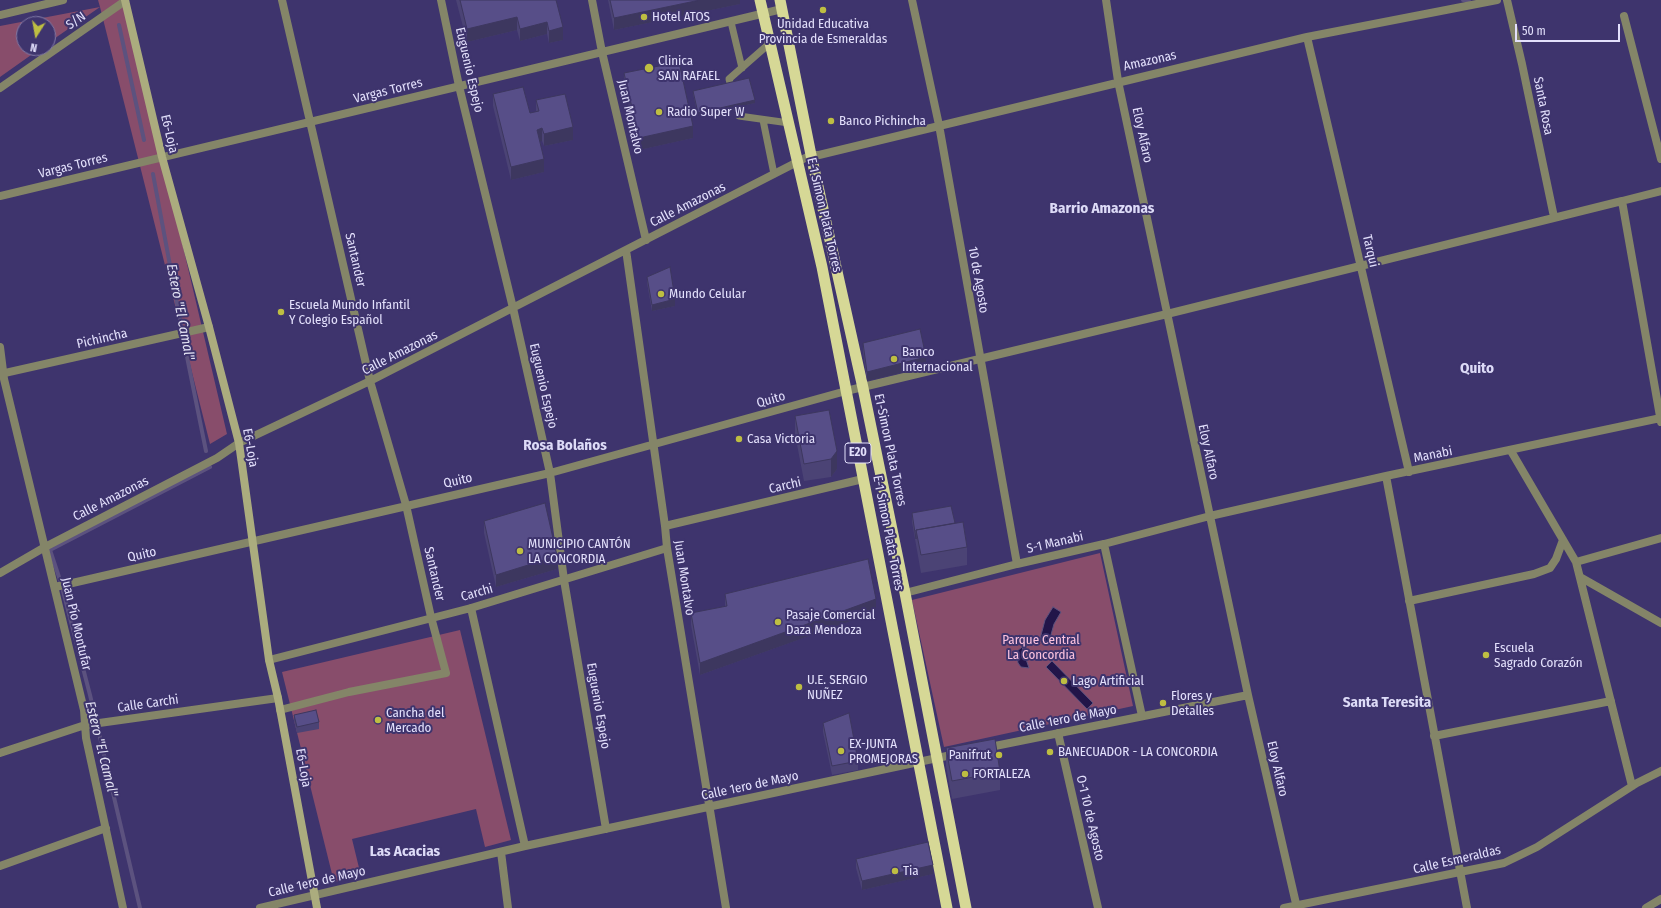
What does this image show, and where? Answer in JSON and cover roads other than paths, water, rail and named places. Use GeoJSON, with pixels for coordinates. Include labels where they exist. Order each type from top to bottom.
{"type":"FeatureCollection","features":[{"type":"Feature","properties":{"kind":"highway","name":"E-1 Simon Plata Torres"},"geometry":{"type":"LineString","coordinates":[[760,0],[822,267],[947,908]]}},
{"type":"Feature","properties":{"kind":"highway","name":"E1-Simon Plata Torres"},"geometry":{"type":"LineString","coordinates":[[781,5],[811,155],[863,388],[905,593],[966,908]]}},
{"type":"Feature","properties":{"kind":"main road","name":"E6-Loja"},"geometry":{"type":"LineString","coordinates":[[125,1],[162,157],[239,443],[269,660],[278,698],[317,908]]}},
{"type":"Feature","properties":{"kind":"street"},"geometry":{"type":"LineString","coordinates":[[0,15],[63,0]]}},
{"type":"Feature","properties":{"kind":"street","name":"Santander"},"geometry":{"type":"LineString","coordinates":[[280,710],[349,692],[446,673],[431,617],[406,505],[370,381],[282,0]]}},
{"type":"Feature","properties":{"kind":"street","name":"Euguenio Espejo"},"geometry":{"type":"LineString","coordinates":[[441,0],[459,86],[513,308],[550,473],[564,580],[606,829]]}},
{"type":"Feature","properties":{"kind":"street","name":"Juan Montalvo"},"geometry":{"type":"LineString","coordinates":[[592,0],[602,52],[646,240]]}},
{"type":"Feature","properties":{"kind":"street","name":"10 de Agosto"},"geometry":{"type":"LineString","coordinates":[[912,0],[939,125],[1017,564]]}},
{"type":"Feature","properties":{"kind":"street","name":"Eloy Alfaro"},"geometry":{"type":"LineString","coordinates":[[1106,0],[1118,81],[1248,695],[1296,906]]}},
{"type":"Feature","properties":{"kind":"street","name":"Amazonas"},"geometry":{"type":"LineString","coordinates":[[811,155],[819,155],[1118,81],[1307,37],[1497,0]]}},
{"type":"Feature","properties":{"kind":"street","name":"Santa Rosa"},"geometry":{"type":"LineString","coordinates":[[1507,0],[1554,217]]}},
{"type":"Feature","properties":{"kind":"street","name":"S/N"},"geometry":{"type":"LineString","coordinates":[[0,88],[125,1]]}},
{"type":"Feature","properties":{"kind":"street","name":"Vargas Torres"},"geometry":{"type":"LineString","coordinates":[[0,196],[764,14],[781,5]]}},
{"type":"Feature","properties":{"kind":"street"},"geometry":{"type":"LineString","coordinates":[[1624,16],[1661,159]]}},
{"type":"Feature","properties":{"kind":"street","name":"Tarqui"},"geometry":{"type":"LineString","coordinates":[[1307,37],[1409,472]]}},
{"type":"Feature","properties":{"kind":"street","name":"Calle Amazonas"},"geometry":{"type":"LineString","coordinates":[[0,573],[45,547],[217,458],[239,443],[370,381],[811,155]]}},
{"type":"Feature","properties":{"kind":"street","name":"Quito"},"geometry":{"type":"LineString","coordinates":[[55,587],[550,473],[846,391],[1167,314],[1361,264],[1661,191]]}},
{"type":"Feature","properties":{"kind":"street"},"geometry":{"type":"LineString","coordinates":[[1622,201],[1661,420]]}},
{"type":"Feature","properties":{"kind":"street","name":"Juan Montalvo"},"geometry":{"type":"LineString","coordinates":[[626,250],[667,548],[726,908]]}},
{"type":"Feature","properties":{"kind":"street","name":"Pichincha"},"geometry":{"type":"LineString","coordinates":[[2,374],[209,327]]}},
{"type":"Feature","properties":{"kind":"street","name":"Juan Pío Montufar"},"geometry":{"type":"LineString","coordinates":[[0,347],[2,374],[84,710],[89,753],[123,908]]}},
{"type":"Feature","properties":{"kind":"street","name":"Manabi"},"geometry":{"type":"LineString","coordinates":[[1210,516],[1386,476],[1661,420]]}},
{"type":"Feature","properties":{"kind":"street"},"geometry":{"type":"LineString","coordinates":[[1511,451],[1576,562],[1632,786]]}},
{"type":"Feature","properties":{"kind":"street"},"geometry":{"type":"LineString","coordinates":[[1386,476],[1466,908]]}},
{"type":"Feature","properties":{"kind":"street","name":"Carchi"},"geometry":{"type":"LineString","coordinates":[[665,526],[863,479]]}},
{"type":"Feature","properties":{"kind":"street","name":"S-1 Manabi"},"geometry":{"type":"LineString","coordinates":[[905,593],[1017,564],[1104,544],[1210,516]]}},
{"type":"Feature","properties":{"kind":"street"},"geometry":{"type":"LineString","coordinates":[[1576,562],[1661,538]]}},
{"type":"Feature","properties":{"kind":"street"},"geometry":{"type":"LineString","coordinates":[[1409,601],[1534,574],[1550,568],[1556,559],[1563,540]]}},
{"type":"Feature","properties":{"kind":"street"},"geometry":{"type":"LineString","coordinates":[[1104,544],[1142,716]]}},
{"type":"Feature","properties":{"kind":"street","name":"Carchi"},"geometry":{"type":"LineString","coordinates":[[269,660],[431,617],[472,608],[667,548]]}},
{"type":"Feature","properties":{"kind":"street"},"geometry":{"type":"LineString","coordinates":[[1580,577],[1661,623]]}},
{"type":"Feature","properties":{"kind":"street"},"geometry":{"type":"LineString","coordinates":[[472,608],[525,846]]}},
{"type":"Feature","properties":{"kind":"street","name":"Calle 1ero de Mayo"},"geometry":{"type":"LineString","coordinates":[[260,908],[525,846],[936,758],[1248,695]]}},
{"type":"Feature","properties":{"kind":"street","name":"Calle Carchi"},"geometry":{"type":"LineString","coordinates":[[0,753],[85,725],[278,698]]}},
{"type":"Feature","properties":{"kind":"street"},"geometry":{"type":"LineString","coordinates":[[1434,736],[1611,701]]}},
{"type":"Feature","properties":{"kind":"street","name":"O-1 10 de Agosto"},"geometry":{"type":"LineString","coordinates":[[1058,733],[1098,908]]}},
{"type":"Feature","properties":{"kind":"street","name":"Calle Esmeraldas"},"geometry":{"type":"LineString","coordinates":[[1284,908],[1504,863],[1536,847],[1632,786],[1661,771]]}},
{"type":"Feature","properties":{"kind":"street"},"geometry":{"type":"LineString","coordinates":[[0,866],[106,828]]}},
{"type":"Feature","properties":{"kind":"street"},"geometry":{"type":"LineString","coordinates":[[501,852],[508,908]]}},
{"type":"Feature","properties":{"kind":"street"},"geometry":{"type":"LineString","coordinates":[[1646,908],[1661,899]]}},
{"type":"Feature","properties":{"kind":"lane"},"geometry":{"type":"LineString","coordinates":[[731,22],[742,68]]}},
{"type":"Feature","properties":{"kind":"lane"},"geometry":{"type":"LineString","coordinates":[[770,43],[729,79],[739,116],[789,123]]}},
{"type":"Feature","properties":{"kind":"lane"},"geometry":{"type":"LineString","coordinates":[[763,120],[774,174]]}},
{"type":"Feature","properties":{"kind":"waterway"},"geometry":{"type":"LineString","coordinates":[[1463,0],[1469,0]]}},
{"type":"Feature","properties":{"kind":"waterway","name":"Estero \"El Camal\""},"geometry":{"type":"LineString","coordinates":[[119,25],[144,140]]}},
{"type":"Feature","properties":{"kind":"waterway","name":"Estero \"El Camal\""},"geometry":{"type":"LineString","coordinates":[[153,174],[206,451]]}},
{"type":"Feature","properties":{"kind":"waterway","name":"Estero \"El Camal\""},"geometry":{"type":"LineString","coordinates":[[60,580],[50,550],[210,467]]}},
{"type":"Feature","properties":{"kind":"waterway","name":"Estero \"El Camal\""},"geometry":{"type":"LineString","coordinates":[[63,591],[90,695],[140,908]]}},
{"type":"Feature","properties":{"kind":"place","name":"Unidad Educativa Provincia de Esmeraldas"},"geometry":{"type":"Point","coordinates":[823,10]}},
{"type":"Feature","properties":{"kind":"place","name":"Hotel ATOS"},"geometry":{"type":"Point","coordinates":[644,17]}},
{"type":"Feature","properties":{"kind":"place","name":"Clinica SAN RAFAEL"},"geometry":{"type":"Point","coordinates":[649,68]}},
{"type":"Feature","properties":{"kind":"place","name":"Radio Super W"},"geometry":{"type":"Point","coordinates":[659,112]}},
{"type":"Feature","properties":{"kind":"place","name":"Banco Pichincha"},"geometry":{"type":"Point","coordinates":[831,121]}},
{"type":"Feature","properties":{"kind":"place","name":"Mundo Celular"},"geometry":{"type":"Point","coordinates":[661,294]}},
{"type":"Feature","properties":{"kind":"place","name":"Escuela Mundo Infantil Y Colegio Español"},"geometry":{"type":"Point","coordinates":[281,312]}},
{"type":"Feature","properties":{"kind":"place","name":"Banco Internacional"},"geometry":{"type":"Point","coordinates":[894,359]}},
{"type":"Feature","properties":{"kind":"place","name":"Casa Victoria"},"geometry":{"type":"Point","coordinates":[739,439]}},
{"type":"Feature","properties":{"kind":"place","name":"MUNICIPIO CANTÓN LA CONCORDIA"},"geometry":{"type":"Point","coordinates":[520,551]}},
{"type":"Feature","properties":{"kind":"place","name":"Pasaje Comercial Daza Mendoza"},"geometry":{"type":"Point","coordinates":[778,622]}},
{"type":"Feature","properties":{"kind":"place","name":"Escuela Sagrado Corazón"},"geometry":{"type":"Point","coordinates":[1486,655]}},
{"type":"Feature","properties":{"kind":"place","name":"Lago Artificial"},"geometry":{"type":"Point","coordinates":[1064,681]}},
{"type":"Feature","properties":{"kind":"place","name":"U.E. SERGIO NUÑEZ"},"geometry":{"type":"Point","coordinates":[799,687]}},
{"type":"Feature","properties":{"kind":"place","name":"Flores y Detalles"},"geometry":{"type":"Point","coordinates":[1163,703]}},
{"type":"Feature","properties":{"kind":"place","name":"Cancha del Mercado"},"geometry":{"type":"Point","coordinates":[378,720]}},
{"type":"Feature","properties":{"kind":"place","name":"EX-JUNTA PROMEJORAS"},"geometry":{"type":"Point","coordinates":[841,751]}},
{"type":"Feature","properties":{"kind":"place","name":"BANECUADOR - LA CONCORDIA"},"geometry":{"type":"Point","coordinates":[1050,752]}},
{"type":"Feature","properties":{"kind":"place","name":"Panifrut"},"geometry":{"type":"Point","coordinates":[999,755]}},
{"type":"Feature","properties":{"kind":"place","name":"FORTALEZA"},"geometry":{"type":"Point","coordinates":[965,774]}},
{"type":"Feature","properties":{"kind":"place","name":"Tia"},"geometry":{"type":"Point","coordinates":[895,871]}},
{"type":"Feature","properties":{"kind":"district","name":"Barrio Amazonas"},"geometry":{"type":"Point","coordinates":[1102,209]}},
{"type":"Feature","properties":{"kind":"district","name":"Quito"},"geometry":{"type":"Point","coordinates":[1477,369]}},
{"type":"Feature","properties":{"kind":"district","name":"Rosa Bolaños"},"geometry":{"type":"Point","coordinates":[565,446]}},
{"type":"Feature","properties":{"kind":"district","name":"Santa Teresita"},"geometry":{"type":"Point","coordinates":[1387,703]}},
{"type":"Feature","properties":{"kind":"district","name":"Las Acacias"},"geometry":{"type":"Point","coordinates":[405,852]}},
{"type":"Feature","properties":{"kind":"park label","name":"Parque Central La Concordia"},"geometry":{"type":"Point","coordinates":[1041,648]}}]}
